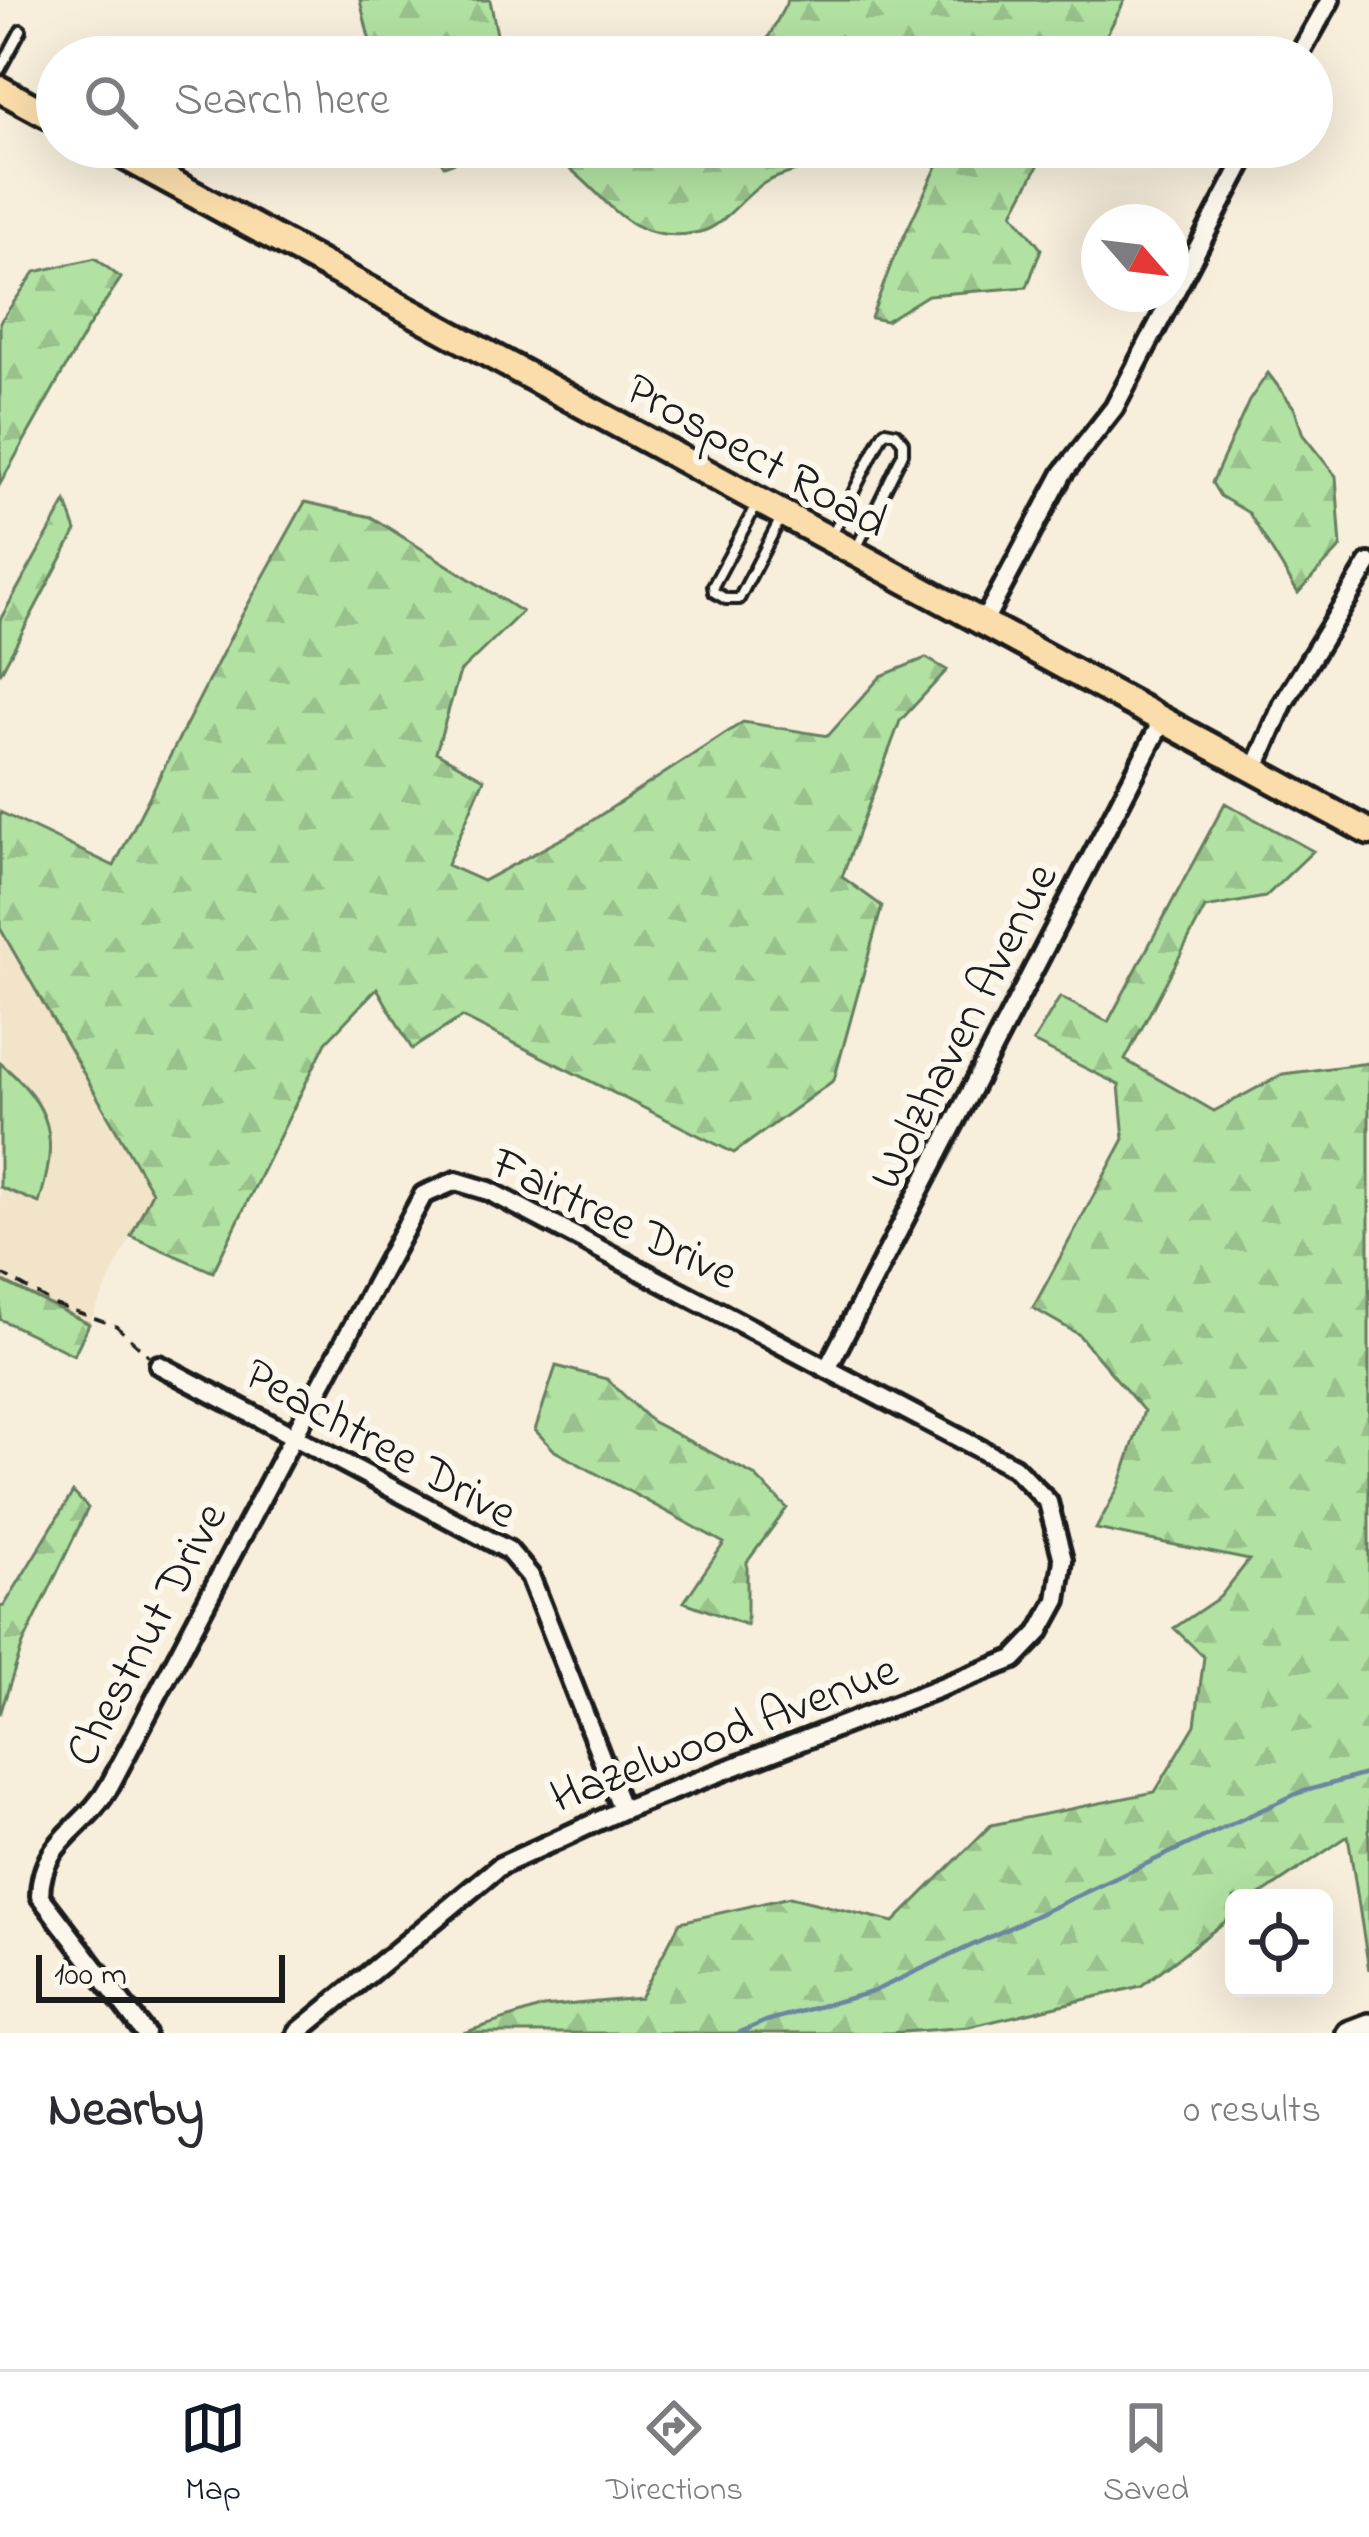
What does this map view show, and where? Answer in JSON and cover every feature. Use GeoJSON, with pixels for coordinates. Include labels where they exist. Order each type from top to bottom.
{"type":"FeatureCollection","features":[{"type":"Feature","properties":{"kind":"main road"},"geometry":{"type":"LineString","coordinates":[[0,89],[36,109]]}},
{"type":"Feature","properties":{"kind":"main road","name":"Prospect Road"},"geometry":{"type":"LineString","coordinates":[[145,168],[1369,832]]}},
{"type":"Feature","properties":{"kind":"street"},"geometry":{"type":"LineString","coordinates":[[1310,36],[1330,0]]}},
{"type":"Feature","properties":{"kind":"street"},"geometry":{"type":"LineString","coordinates":[[983,623],[1063,473],[1114,409],[1240,168]]}},
{"type":"Feature","properties":{"kind":"street"},"geometry":{"type":"LineString","coordinates":[[1255,769],[1283,704],[1369,563]]}},
{"type":"Feature","properties":{"kind":"street","name":"Wolzhaven Avenue"},"geometry":{"type":"LineString","coordinates":[[828,1367],[1163,719]]}},
{"type":"Feature","properties":{"kind":"street","name":"Fairtree Drive"},"geometry":{"type":"LineString","coordinates":[[292,1436],[423,1195],[456,1181],[490,1191],[1014,1466]]}},
{"type":"Feature","properties":{"kind":"street","name":"Peachtree Drive"},"geometry":{"type":"LineString","coordinates":[[159,1365],[508,1550],[530,1576],[622,1810]]}},
{"type":"Feature","properties":{"kind":"street","name":"Chestnut Drive"},"geometry":{"type":"LineString","coordinates":[[145,2033],[40,1897],[40,1875],[48,1854],[104,1795],[292,1436]]}},
{"type":"Feature","properties":{"kind":"street","name":"Hazelwood Avenue"},"geometry":{"type":"LineString","coordinates":[[297,2033],[500,1866],[622,1810],[1014,1659],[1039,1633],[1057,1600],[1063,1560],[1048,1502],[1014,1466]]}},
{"type":"Feature","properties":{"kind":"street"},"geometry":{"type":"LineString","coordinates":[[1348,2033],[1369,2025]]}},
{"type":"Feature","properties":{"kind":"lane"},"geometry":{"type":"LineString","coordinates":[[0,69],[20,30]]}},
{"type":"Feature","properties":{"kind":"lane"},"geometry":{"type":"LineString","coordinates":[[830,540],[881,437],[885,431],[896,433],[903,442],[903,453],[854,553]]}},
{"type":"Feature","properties":{"kind":"lane"},"geometry":{"type":"LineString","coordinates":[[758,501],[713,586],[726,599],[739,599],[783,515]]}},
{"type":"Feature","properties":{"kind":"path"},"geometry":{"type":"LineString","coordinates":[[0,1273],[56,1305],[116,1326],[159,1365]]}},
{"type":"Feature","properties":{"kind":"shaded area"},"geometry":{"type":"Polygon","coordinates":[[[0,928],[152,1192],[74,1355],[0,1319],[0,928]]]}},
{"type":"Feature","properties":{"kind":"green space"},"geometry":{"type":"Polygon","coordinates":[[[360,0],[490,0],[497,36],[369,36],[360,0]]]}},
{"type":"Feature","properties":{"kind":"green space"},"geometry":{"type":"Polygon","coordinates":[[[788,0],[1125,0],[1106,36],[769,36],[788,0]]]}},
{"type":"Feature","properties":{"kind":"green space"},"geometry":{"type":"Polygon","coordinates":[[[567,168],[805,168],[766,182],[709,229],[670,235],[645,230],[625,219],[567,168]]]}},
{"type":"Feature","properties":{"kind":"green space"},"geometry":{"type":"Polygon","coordinates":[[[936,168],[1037,168],[1013,213],[1041,249],[1027,287],[928,295],[886,321],[871,318],[936,168]]]}},
{"type":"Feature","properties":{"kind":"green space"},"geometry":{"type":"Polygon","coordinates":[[[95,258],[121,278],[0,484],[0,322],[35,272],[95,258]]]}},
{"type":"Feature","properties":{"kind":"green space"},"geometry":{"type":"Polygon","coordinates":[[[1268,373],[1295,409],[1303,435],[1336,476],[1341,547],[1298,593],[1249,513],[1220,496],[1212,483],[1249,401],[1268,373]]]}},
{"type":"Feature","properties":{"kind":"green space"},"geometry":{"type":"Polygon","coordinates":[[[66,502],[76,531],[0,674],[0,620],[66,502]]]}},
{"type":"Feature","properties":{"kind":"green space"},"geometry":{"type":"Polygon","coordinates":[[[305,502],[371,517],[522,612],[460,672],[436,752],[484,779],[447,865],[483,881],[576,831],[743,722],[828,736],[881,676],[926,658],[947,670],[900,721],[842,877],[882,906],[834,1080],[734,1153],[462,1017],[412,1049],[377,988],[326,1042],[213,1272],[131,1236],[152,1192],[0,928],[0,812],[114,866],[305,502]]]}},
{"type":"Feature","properties":{"kind":"green space"},"geometry":{"type":"Polygon","coordinates":[[[1225,803],[1313,851],[1265,897],[1205,908],[1125,1060],[1214,1111],[1283,1074],[1369,1063],[1369,1970],[1348,1836],[1269,1889],[1225,1889],[1225,1922],[1141,1986],[969,2027],[890,2033],[463,2033],[543,2007],[640,1998],[680,1922],[790,1897],[894,1922],[991,1825],[1155,1792],[1195,1725],[1204,1657],[1174,1628],[1220,1597],[1249,1560],[1096,1529],[1119,1486],[1144,1411],[1078,1334],[1033,1308],[1124,1139],[1119,1085],[1033,1042],[1060,997],[1108,1022],[1225,803]]]}},
{"type":"Feature","properties":{"kind":"green space"},"geometry":{"type":"Polygon","coordinates":[[[0,1063],[31,1094],[47,1125],[49,1160],[39,1203],[0,1187],[0,1063]]]}},
{"type":"Feature","properties":{"kind":"green space"},"geometry":{"type":"Polygon","coordinates":[[[0,1280],[89,1324],[74,1355],[0,1319],[0,1280]]]}},
{"type":"Feature","properties":{"kind":"green space"},"geometry":{"type":"Polygon","coordinates":[[[556,1366],[607,1379],[651,1421],[754,1475],[787,1508],[747,1562],[747,1625],[684,1602],[724,1543],[555,1451],[535,1430],[556,1366]]]}},
{"type":"Feature","properties":{"kind":"green space"},"geometry":{"type":"Polygon","coordinates":[[[73,1492],[88,1508],[23,1644],[0,1714],[0,1607],[73,1492]]]}},
{"type":"Feature","properties":{"kind":"waterway"},"geometry":{"type":"LineString","coordinates":[[738,2033],[872,1992],[1298,1793],[1369,1773]]}}]}
